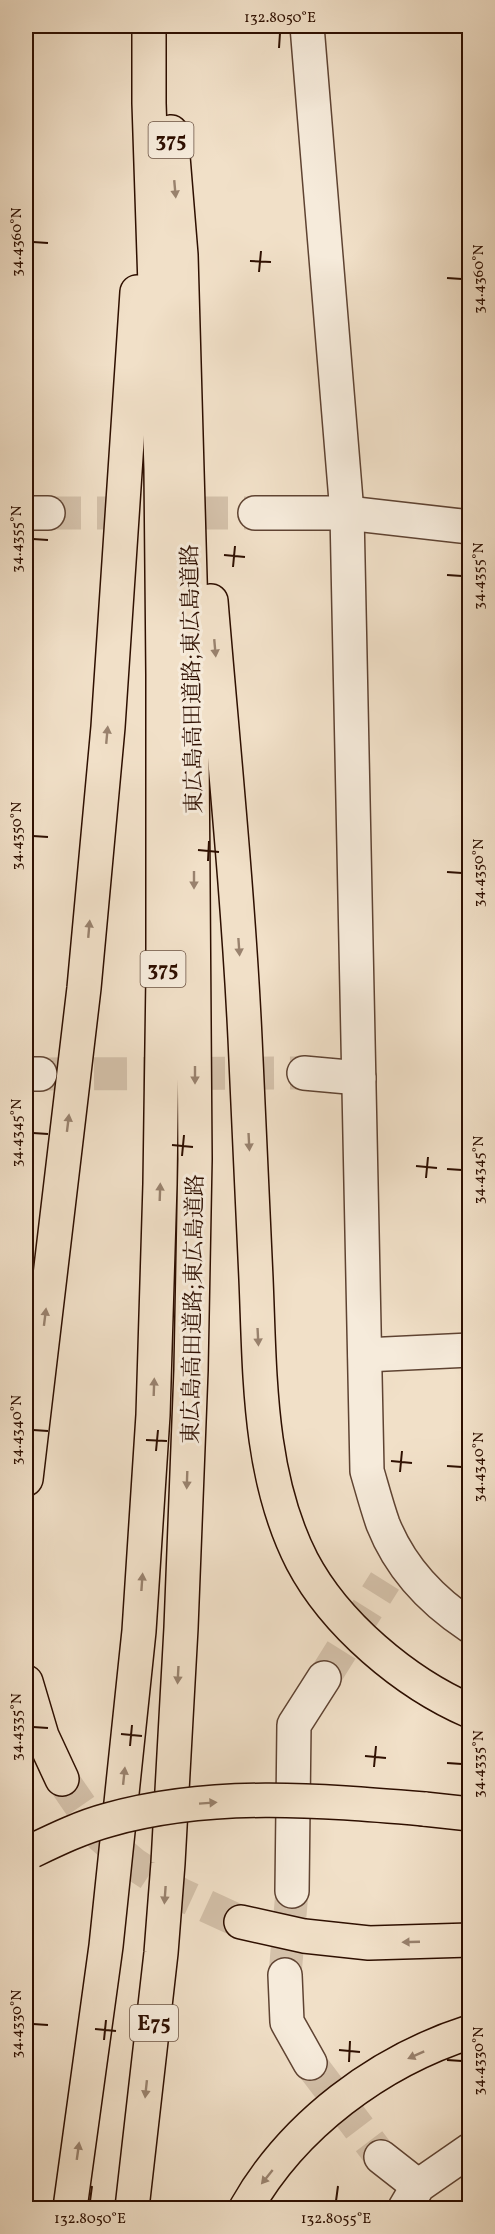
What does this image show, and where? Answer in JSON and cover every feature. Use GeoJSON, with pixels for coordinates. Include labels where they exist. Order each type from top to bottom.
{"type":"FeatureCollection","features":[{"type":"Feature","properties":{"kind":"highway","name":"東広島高田道路;東広島道路"},"geometry":{"type":"LineString","coordinates":[[118,1834],[139,1631],[153,1415],[160,1184],[164,674],[149,26]]}},
{"type":"Feature","properties":{"kind":"highway","name":"東広島高田道路;東広島道路"},"geometry":{"type":"LineString","coordinates":[[163,26],[181,255],[192,658],[195,1159],[188,1452],[169,1837]]}},
{"type":"Feature","properties":{"kind":"highway"},"geometry":{"type":"LineString","coordinates":[[26,1479],[84,988],[108,727],[149,103]]}},
{"type":"Feature","properties":{"kind":"highway"},"geometry":{"type":"LineString","coordinates":[[181,255],[193,417],[224,742],[241,969],[260,1383],[273,1476],[285,1520],[302,1561],[324,1596],[349,1625],[380,1653],[414,1680],[454,1705],[470,1712]]}},
{"type":"Feature","properties":{"kind":"highway"},"geometry":{"type":"LineString","coordinates":[[26,1682],[42,1736],[62,1779]]}},
{"type":"Feature","properties":{"kind":"highway"},"geometry":{"type":"LineString","coordinates":[[29,1853],[70,1833],[108,1820],[150,1810],[196,1804],[241,1801],[326,1802],[470,1814]]}},
{"type":"Feature","properties":{"kind":"highway","name":"E75"},"geometry":{"type":"LineString","coordinates":[[70,2208],[106,1946],[118,1834]]}},
{"type":"Feature","properties":{"kind":"highway","name":"E75"},"geometry":{"type":"LineString","coordinates":[[132,2208],[161,1953],[169,1837]]}},
{"type":"Feature","properties":{"kind":"highway"},"geometry":{"type":"LineString","coordinates":[[241,1922],[304,1936],[369,1943],[470,1940]]}},
{"type":"Feature","properties":{"kind":"highway"},"geometry":{"type":"LineString","coordinates":[[246,2208],[257,2189],[299,2137],[350,2094],[399,2062],[470,2032]]}},
{"type":"Feature","properties":{"kind":"street"},"geometry":{"type":"LineString","coordinates":[[307,26],[347,513],[367,1471],[384,1526],[394,1571],[413,1576],[446,1610],[470,1626]]}},
{"type":"Feature","properties":{"kind":"street"},"geometry":{"type":"LineString","coordinates":[[255,513],[347,513],[470,527]]}},
{"type":"Feature","properties":{"kind":"street"},"geometry":{"type":"LineString","coordinates":[[304,1073],[359,1078]]}},
{"type":"Feature","properties":{"kind":"street"},"geometry":{"type":"LineString","coordinates":[[365,1355],[470,1350]]}},
{"type":"Feature","properties":{"kind":"street"},"geometry":{"type":"LineString","coordinates":[[292,1891],[294,1725],[324,1678]]}},
{"type":"Feature","properties":{"kind":"street"},"geometry":{"type":"LineString","coordinates":[[285,1975],[287,2022],[310,2063]]}},
{"type":"Feature","properties":{"kind":"street"},"geometry":{"type":"LineString","coordinates":[[381,2157],[411,2197],[470,2150]]}},
{"type":"Feature","properties":{"kind":"tunnel"},"geometry":{"type":"LineString","coordinates":[[48,513],[255,513]]}},
{"type":"Feature","properties":{"kind":"tunnel"},"geometry":{"type":"LineString","coordinates":[[45,1074],[304,1073]]}},
{"type":"Feature","properties":{"kind":"tunnel"},"geometry":{"type":"LineString","coordinates":[[324,1678],[385,1581]]}},
{"type":"Feature","properties":{"kind":"tunnel"},"geometry":{"type":"LineString","coordinates":[[62,1779],[102,1837],[134,1864],[180,1894],[241,1922]]}},
{"type":"Feature","properties":{"kind":"tunnel"},"geometry":{"type":"LineString","coordinates":[[285,1975],[292,1891]]}},
{"type":"Feature","properties":{"kind":"tunnel"},"geometry":{"type":"LineString","coordinates":[[310,2063],[381,2157]]}}]}
